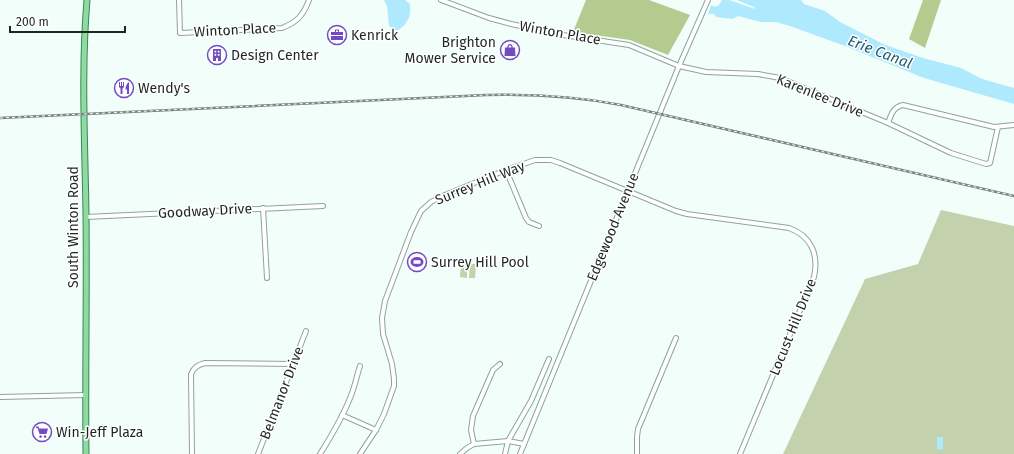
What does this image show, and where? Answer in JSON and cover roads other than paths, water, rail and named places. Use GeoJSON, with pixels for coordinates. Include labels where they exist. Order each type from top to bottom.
{"type":"FeatureCollection","features":[{"type":"Feature","properties":{"kind":"main road","name":"South Winton Road"},"geometry":{"type":"LineString","coordinates":[[86,0],[84,27],[86,454]]}},
{"type":"Feature","properties":{"kind":"street","name":"Winton Place"},"geometry":{"type":"LineString","coordinates":[[179,0],[180,33],[282,28],[292,24],[300,18],[306,9],[309,0]]}},
{"type":"Feature","properties":{"kind":"street","name":"Winton Place"},"geometry":{"type":"LineString","coordinates":[[441,0],[489,18],[511,24],[563,35],[629,45],[679,66]]}},
{"type":"Feature","properties":{"kind":"street","name":"Edgewood Avenue"},"geometry":{"type":"LineString","coordinates":[[520,454],[707,1]]}},
{"type":"Feature","properties":{"kind":"street","name":"Karenlee Drive"},"geometry":{"type":"LineString","coordinates":[[679,66],[706,72],[758,74],[780,78],[888,123],[951,153],[986,164],[990,163],[998,127]]}},
{"type":"Feature","properties":{"kind":"street"},"geometry":{"type":"LineString","coordinates":[[888,123],[896,108],[903,105],[994,127],[1014,125]]}},
{"type":"Feature","properties":{"kind":"street","name":"Surrey Hill Way"},"geometry":{"type":"LineString","coordinates":[[360,454],[376,430],[393,390],[394,383],[392,364],[383,334],[382,318],[385,301],[411,232],[421,211],[431,202],[440,197],[506,170],[535,160],[551,160],[566,165],[628,191]]}},
{"type":"Feature","properties":{"kind":"street"},"geometry":{"type":"LineString","coordinates":[[506,170],[526,218],[529,222],[539,226]]}},
{"type":"Feature","properties":{"kind":"street","name":"Locust Hill Drive"},"geometry":{"type":"LineString","coordinates":[[628,191],[676,211],[687,214],[789,228],[795,230],[806,238],[814,250],[816,262],[814,276],[740,454]]}},
{"type":"Feature","properties":{"kind":"street","name":"Goodway Drive"},"geometry":{"type":"LineString","coordinates":[[86,217],[323,206]]}},
{"type":"Feature","properties":{"kind":"street"},"geometry":{"type":"LineString","coordinates":[[263,208],[266,278]]}},
{"type":"Feature","properties":{"kind":"street","name":"Belmanor Drive"},"geometry":{"type":"LineString","coordinates":[[258,454],[306,331]]}},
{"type":"Feature","properties":{"kind":"street"},"geometry":{"type":"LineString","coordinates":[[637,454],[638,429],[676,338]]}},
{"type":"Feature","properties":{"kind":"street"},"geometry":{"type":"LineString","coordinates":[[506,454],[508,442],[531,401],[549,359]]}},
{"type":"Feature","properties":{"kind":"street"},"geometry":{"type":"LineString","coordinates":[[192,454],[191,374],[197,365],[205,363],[293,364]]}},
{"type":"Feature","properties":{"kind":"street"},"geometry":{"type":"LineString","coordinates":[[474,444],[472,433],[473,416],[493,370],[500,364]]}},
{"type":"Feature","properties":{"kind":"street"},"geometry":{"type":"LineString","coordinates":[[320,454],[342,415],[352,393],[360,366]]}},
{"type":"Feature","properties":{"kind":"street"},"geometry":{"type":"LineString","coordinates":[[0,397],[86,395]]}},
{"type":"Feature","properties":{"kind":"street"},"geometry":{"type":"LineString","coordinates":[[342,415],[376,430]]}},
{"type":"Feature","properties":{"kind":"street"},"geometry":{"type":"LineString","coordinates":[[460,454],[474,444],[508,442],[524,444]]}},
{"type":"Feature","properties":{"kind":"water"},"geometry":{"type":"Polygon","coordinates":[[[384,0],[405,0],[410,4],[408,20],[404,26],[397,31],[389,26],[387,6],[384,0]]]}},
{"type":"Feature","properties":{"kind":"water","name":"Erie Canal"},"geometry":{"type":"Polygon","coordinates":[[[722,0],[729,0],[755,9],[754,7],[737,0],[801,0],[804,4],[825,11],[840,22],[883,44],[923,58],[961,68],[982,79],[1014,88],[1014,104],[924,78],[845,46],[790,26],[776,22],[761,22],[738,16],[733,19],[716,17],[714,14],[708,14],[711,5],[715,7],[719,5],[722,0]]]}},
{"type":"Feature","properties":{"kind":"water"},"geometry":{"type":"Polygon","coordinates":[[[937,437],[943,437],[943,449],[937,450],[937,437]]]}},
{"type":"Feature","properties":{"kind":"railway"},"geometry":{"type":"LineString","coordinates":[[0,118],[486,95],[554,96],[621,105],[1014,196]]}},
{"type":"Feature","properties":{"kind":"place","name":"Kenrick"},"geometry":{"type":"Point","coordinates":[337,35]}},
{"type":"Feature","properties":{"kind":"place","name":"Brighton Mower Service"},"geometry":{"type":"Point","coordinates":[510,50]}},
{"type":"Feature","properties":{"kind":"place","name":"Design Center"},"geometry":{"type":"Point","coordinates":[217,55]}},
{"type":"Feature","properties":{"kind":"place","name":"Wendy's"},"geometry":{"type":"Point","coordinates":[124,88]}},
{"type":"Feature","properties":{"kind":"place","name":"Surrey Hill Pool"},"geometry":{"type":"Point","coordinates":[417,262]}},
{"type":"Feature","properties":{"kind":"place","name":"Win-Jeff Plaza"},"geometry":{"type":"Point","coordinates":[42,432]}}]}
